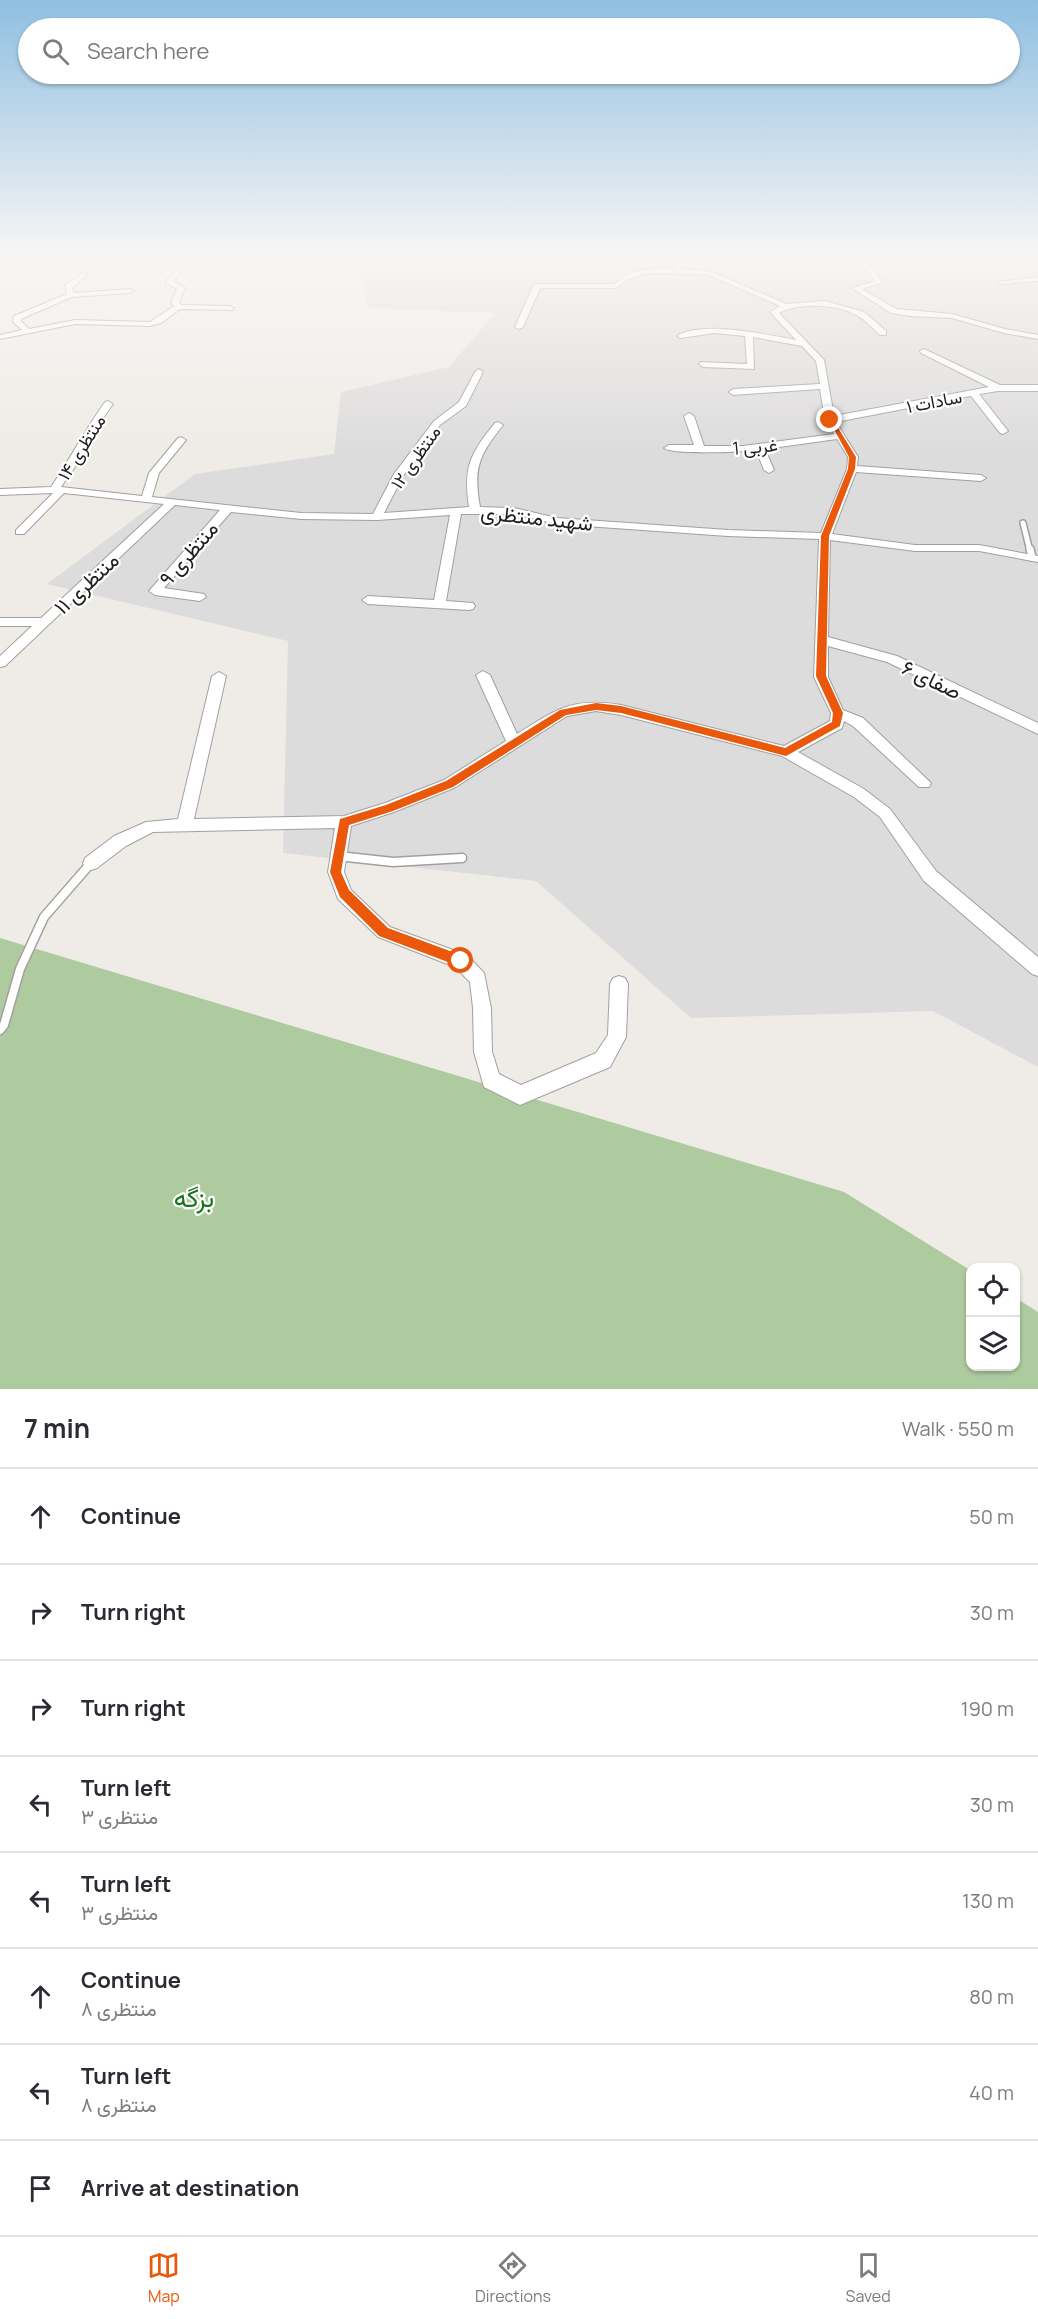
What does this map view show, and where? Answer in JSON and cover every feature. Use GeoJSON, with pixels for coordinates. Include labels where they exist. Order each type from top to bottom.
{"type":"FeatureCollection","features":[{"type":"Feature","properties":{"kind":"street"},"geometry":{"type":"LineString","coordinates":[[16,322],[27,331]]}},
{"type":"Feature","properties":{"kind":"street"},"geometry":{"type":"LineString","coordinates":[[0,337],[75,322],[150,324],[159,322]]}},
{"type":"Feature","properties":{"kind":"street"},"geometry":{"type":"LineString","coordinates":[[519,327],[521,322]]}},
{"type":"Feature","properties":{"kind":"street"},"geometry":{"type":"LineString","coordinates":[[784,322],[820,360],[830,420],[853,457],[852,469],[825,536],[821,676],[838,713],[837,724],[786,752]]}},
{"type":"Feature","properties":{"kind":"street"},"geometry":{"type":"LineString","coordinates":[[870,322],[883,333]]}},
{"type":"Feature","properties":{"kind":"street"},"geometry":{"type":"LineString","coordinates":[[972,322],[1038,337]]}},
{"type":"Feature","properties":{"kind":"street"},"geometry":{"type":"LineString","coordinates":[[681,336],[714,331],[749,334],[805,344]]}},
{"type":"Feature","properties":{"kind":"street"},"geometry":{"type":"LineString","coordinates":[[703,364],[751,367],[749,334]]}},
{"type":"Feature","properties":{"kind":"street"},"geometry":{"type":"LineString","coordinates":[[924,351],[998,388]]}},
{"type":"Feature","properties":{"kind":"street","name":"منتظری ۱۲"},"geometry":{"type":"LineString","coordinates":[[376,516],[398,476],[437,423],[463,404],[479,372]]}},
{"type":"Feature","properties":{"kind":"street"},"geometry":{"type":"LineString","coordinates":[[733,392],[823,386]]}},
{"type":"Feature","properties":{"kind":"street","name":"سادات ۱"},"geometry":{"type":"LineString","coordinates":[[830,420],[998,388],[1038,388]]}},
{"type":"Feature","properties":{"kind":"street"},"geometry":{"type":"LineString","coordinates":[[973,393],[1003,431]]}},
{"type":"Feature","properties":{"kind":"street","name":"منتظری ۱۴"},"geometry":{"type":"LineString","coordinates":[[20,532],[58,490],[89,431],[108,404]]}},
{"type":"Feature","properties":{"kind":"street"},"geometry":{"type":"LineString","coordinates":[[689,416],[700,449]]}},
{"type":"Feature","properties":{"kind":"street"},"geometry":{"type":"LineString","coordinates":[[475,510],[469,479],[475,453],[498,425]]}},
{"type":"Feature","properties":{"kind":"street","name":"غربی 1"},"geometry":{"type":"LineString","coordinates":[[669,448],[759,447],[840,436]]}},
{"type":"Feature","properties":{"kind":"street"},"geometry":{"type":"LineString","coordinates":[[146,500],[154,473],[181,440]]}},
{"type":"Feature","properties":{"kind":"street"},"geometry":{"type":"LineString","coordinates":[[759,447],[769,470]]}},
{"type":"Feature","properties":{"kind":"street"},"geometry":{"type":"LineString","coordinates":[[852,469],[981,478]]}},
{"type":"Feature","properties":{"kind":"street","name":"شهید منتظری"},"geometry":{"type":"LineString","coordinates":[[0,492],[58,490],[301,516],[376,516],[475,510],[514,511],[568,522],[728,533],[825,536],[915,548],[979,548],[1035,558]]}},
{"type":"Feature","properties":{"kind":"street","name":"منتظری ۱۱"},"geometry":{"type":"LineString","coordinates":[[0,662],[171,503]]}},
{"type":"Feature","properties":{"kind":"street","name":"منتظری ۹"},"geometry":{"type":"LineString","coordinates":[[200,597],[155,591],[226,509]]}},
{"type":"Feature","properties":{"kind":"street"},"geometry":{"type":"LineString","coordinates":[[440,603],[456,511]]}},
{"type":"Feature","properties":{"kind":"street"},"geometry":{"type":"LineString","coordinates":[[368,600],[469,606]]}},
{"type":"Feature","properties":{"kind":"street"},"geometry":{"type":"LineString","coordinates":[[0,622],[44,622]]}},
{"type":"Feature","properties":{"kind":"street","name":"صفای ۶"},"geometry":{"type":"LineString","coordinates":[[823,640],[892,659],[1038,729]]}},
{"type":"Feature","properties":{"kind":"street"},"geometry":{"type":"LineString","coordinates":[[483,675],[514,743]]}},
{"type":"Feature","properties":{"kind":"street"},"geometry":{"type":"LineString","coordinates":[[185,824],[219,676]]}},
{"type":"Feature","properties":{"kind":"street"},"geometry":{"type":"LineString","coordinates":[[91,863],[120,841],[151,825],[344,822],[389,808],[449,784],[563,712],[596,706],[621,710],[786,752],[859,793],[885,813],[930,876],[1038,968]]}},
{"type":"Feature","properties":{"kind":"street"},"geometry":{"type":"LineString","coordinates":[[838,713],[858,722],[924,783]]}},
{"type":"Feature","properties":{"kind":"street"},"geometry":{"type":"LineString","coordinates":[[344,822],[336,872],[344,894],[384,932],[461,961],[478,979],[482,1008],[483,1052],[491,1080],[520,1095],[603,1060],[617,1037],[619,984]]}},
{"type":"Feature","properties":{"kind":"lane"},"geometry":{"type":"LineString","coordinates":[[1023,523],[1035,558]]}},
{"type":"Feature","properties":{"kind":"lane"},"geometry":{"type":"LineString","coordinates":[[338,856],[393,862],[462,858]]}},
{"type":"Feature","properties":{"kind":"lane"},"geometry":{"type":"LineString","coordinates":[[0,1030],[4,1025],[20,969],[44,917],[91,863]]}},
{"type":"Feature","properties":{"kind":"shaded area"},"geometry":{"type":"Polygon","coordinates":[[[487,322],[1038,322],[1038,1067],[933,1011],[691,1018],[536,881],[283,853],[288,641],[47,584],[195,474],[334,454],[341,392],[449,367],[487,322]]]}},
{"type":"Feature","properties":{"kind":"green space","name":"بزگه"},"geometry":{"type":"Polygon","coordinates":[[[0,938],[844,1192],[966,1268],[966,1371],[1020,1371],[1020,1301],[1038,1312],[1038,1389],[0,1389],[0,938]]]}},
{"type":"Feature","properties":{"kind":"route"},"geometry":{"type":"LineString","coordinates":[[461,961],[384,932],[344,894],[336,872],[344,822],[389,808],[449,784],[563,712],[596,706],[621,710],[786,752],[837,724],[838,713],[821,676],[825,536],[852,469],[853,457],[830,420]]}}]}
